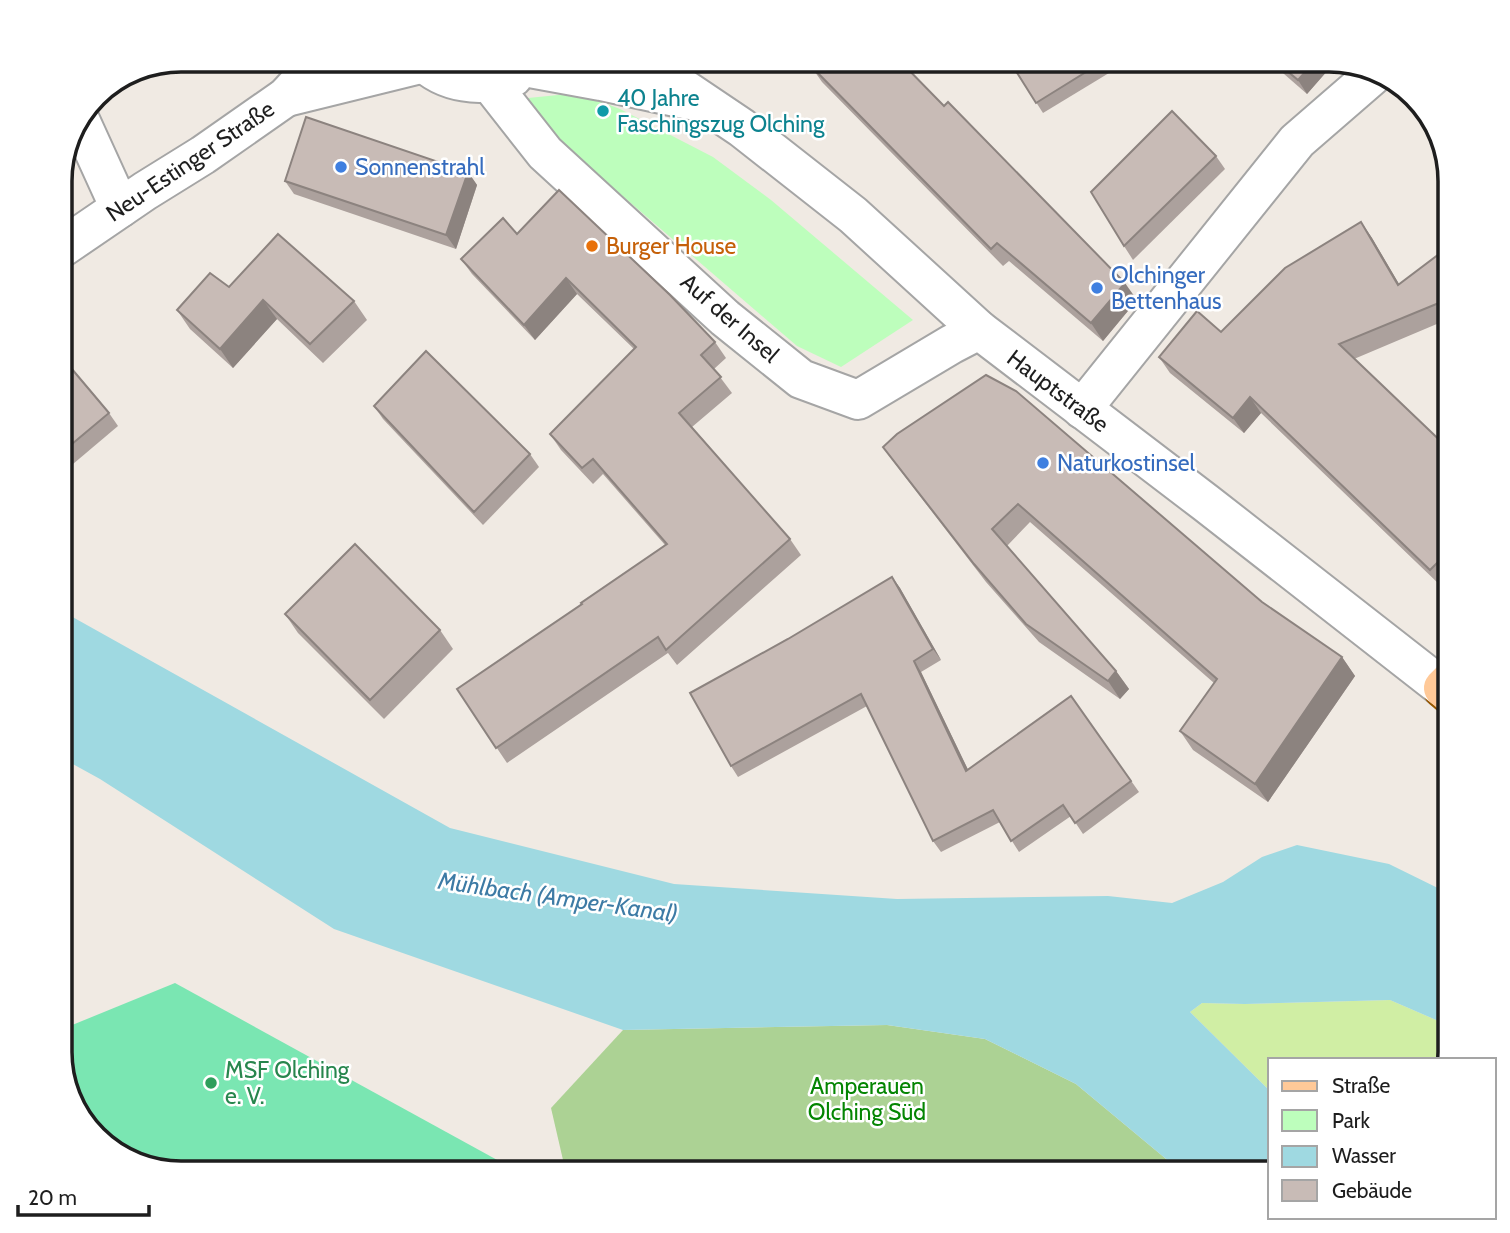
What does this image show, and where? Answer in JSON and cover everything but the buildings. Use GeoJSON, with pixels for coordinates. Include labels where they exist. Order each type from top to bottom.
{"type":"FeatureCollection","features":[{"type":"Feature","properties":{"kind":"street","name":"Neu-Estinger Straße"},"geometry":{"type":"LineString","coordinates":[[72,242],[286,97],[309,72]]}},
{"type":"Feature","properties":{"kind":"street","name":"Neu-Estinger Straße"},"geometry":{"type":"LineString","coordinates":[[286,97],[380,72]]}},
{"type":"Feature","properties":{"kind":"street"},"geometry":{"type":"LineString","coordinates":[[438,72],[455,80],[472,83],[490,83],[511,78],[521,72]]}},
{"type":"Feature","properties":{"kind":"street","name":"Hauptstraße"},"geometry":{"type":"LineString","coordinates":[[566,72],[707,104]]}},
{"type":"Feature","properties":{"kind":"street","name":"Hauptstraße"},"geometry":{"type":"LineString","coordinates":[[659,72],[742,128],[853,215],[979,330],[1438,680]]}},
{"type":"Feature","properties":{"kind":"street"},"geometry":{"type":"LineString","coordinates":[[1082,409],[1297,141],[1369,79]]}},
{"type":"Feature","properties":{"kind":"street","name":"Auf der Insel"},"geometry":{"type":"LineString","coordinates":[[490,83],[545,153],[725,318],[801,379],[858,400],[979,330]]}},
{"type":"Feature","properties":{"kind":"street"},"geometry":{"type":"LineString","coordinates":[[85,130],[120,208]]}},
{"type":"Feature","properties":{"kind":"green space"},"geometry":{"type":"Polygon","coordinates":[[[578,93],[620,109],[713,157],[771,200],[913,320],[841,367],[797,346],[562,144],[528,98],[578,93]]]}},
{"type":"Feature","properties":{"kind":"green space","name":"MSF Olching e. V."},"geometry":{"type":"Polygon","coordinates":[[[175,983],[499,1161],[181,1161],[146,1155],[126,1147],[109,1134],[94,1119],[83,1100],[75,1080],[72,1025],[175,983]]]}},
{"type":"Feature","properties":{"kind":"green space"},"geometry":{"type":"Polygon","coordinates":[[[1390,1000],[1438,1021],[1437,1058],[1268,1058],[1268,1089],[1190,1012],[1202,1003],[1390,1000]]]}},
{"type":"Feature","properties":{"kind":"green space","name":"Amperauen Olching Süd"},"geometry":{"type":"Polygon","coordinates":[[[887,1025],[985,1039],[1076,1084],[1169,1161],[563,1161],[551,1108],[623,1030],[887,1025]]]}},
{"type":"Feature","properties":{"kind":"water","name":"Mühlbach (Amper-Kanal)"},"geometry":{"type":"Polygon","coordinates":[[[72,617],[450,828],[674,884],[897,899],[1108,896],[1172,903],[1223,882],[1262,857],[1297,845],[1389,864],[1438,888],[1438,1021],[1390,1000],[1202,1003],[1190,1012],[1268,1089],[1268,1161],[1169,1161],[1076,1084],[985,1039],[887,1025],[623,1030],[334,929],[72,764],[72,617]]]}},
{"type":"Feature","properties":{"kind":"place","name":"40 Jahre Faschingszug Olching"},"geometry":{"type":"Point","coordinates":[603,111]}},
{"type":"Feature","properties":{"kind":"place","name":"Sonnenstrahl"},"geometry":{"type":"Point","coordinates":[341,167]}},
{"type":"Feature","properties":{"kind":"place","name":"Burger House"},"geometry":{"type":"Point","coordinates":[592,246]}},
{"type":"Feature","properties":{"kind":"place","name":"Olchinger Bettenhaus"},"geometry":{"type":"Point","coordinates":[1097,288]}},
{"type":"Feature","properties":{"kind":"place","name":"Naturkostinsel"},"geometry":{"type":"Point","coordinates":[1043,463]}},
{"type":"Feature","properties":{"kind":"place","name":"MSF Olching e. V."},"geometry":{"type":"Point","coordinates":[211,1083]}}]}
